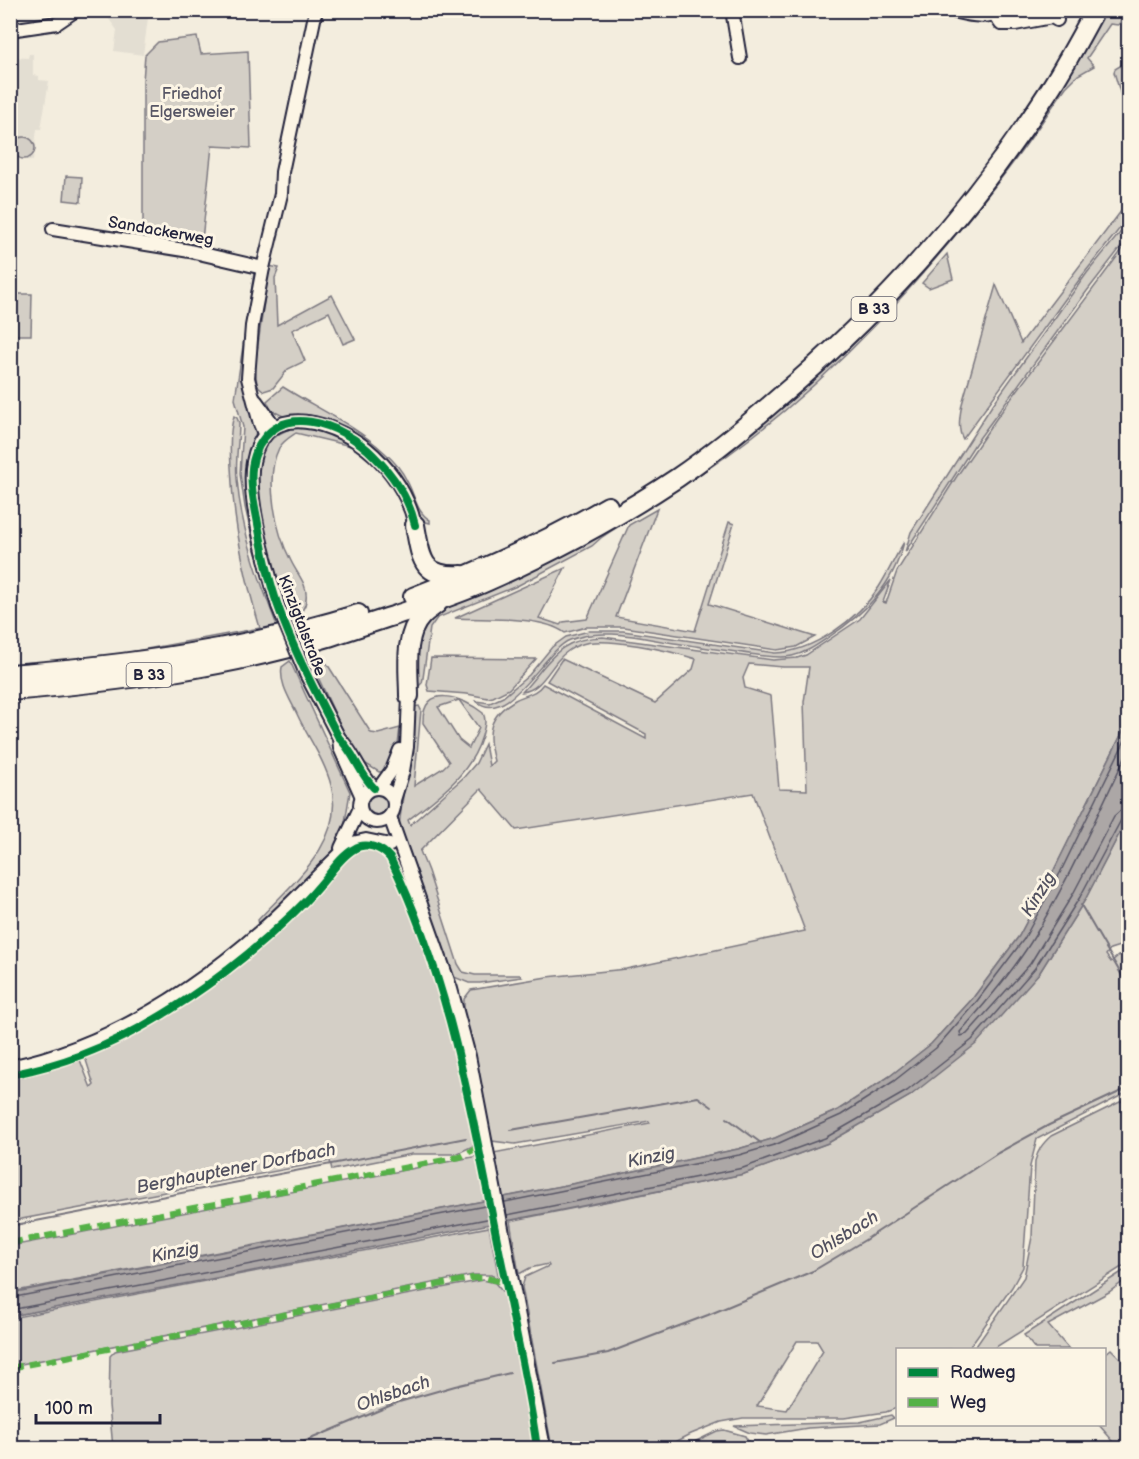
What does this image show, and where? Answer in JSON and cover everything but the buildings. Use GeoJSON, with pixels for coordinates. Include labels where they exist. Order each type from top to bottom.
{"type":"FeatureCollection","features":[{"type":"Feature","properties":{"kind":"highway","name":"B 33"},"geometry":{"type":"LineString","coordinates":[[10,674],[122,665],[241,644],[339,620],[405,600],[470,575],[554,535],[636,490],[766,396],[858,312],[937,222],[986,160],[1023,107],[1083,10]]}},
{"type":"Feature","properties":{"kind":"highway","name":"B 33"},"geometry":{"type":"LineString","coordinates":[[10,691],[145,676],[209,665],[327,637],[487,582],[561,546],[641,500],[712,452],[813,369],[878,305],[972,198],[1048,92],[1095,10]]}},
{"type":"Feature","properties":{"kind":"highway"},"geometry":{"type":"LineString","coordinates":[[415,525],[420,555],[426,566],[434,572],[449,576],[470,575]]}},
{"type":"Feature","properties":{"kind":"highway","name":"B 33"},"geometry":{"type":"LineString","coordinates":[[409,696],[409,650],[413,630],[421,616],[444,598]]}},
{"type":"Feature","properties":{"kind":"street"},"geometry":{"type":"LineString","coordinates":[[10,30],[57,23],[76,10]]}},
{"type":"Feature","properties":{"kind":"street"},"geometry":{"type":"LineString","coordinates":[[265,436],[248,378],[252,326],[280,194],[289,173],[290,135],[316,10]]}},
{"type":"Feature","properties":{"kind":"street"},"geometry":{"type":"LineString","coordinates":[[732,10],[740,58]]}},
{"type":"Feature","properties":{"kind":"street"},"geometry":{"type":"LineString","coordinates":[[949,10],[967,14],[997,12],[1001,24],[1016,24],[1052,17],[1058,20]]}},
{"type":"Feature","properties":{"kind":"street","name":"Sandackerweg"},"geometry":{"type":"LineString","coordinates":[[53,229],[190,250],[263,268]]}},
{"type":"Feature","properties":{"kind":"street"},"geometry":{"type":"LineString","coordinates":[[254,399],[270,417],[275,427],[290,421],[302,420],[318,423],[336,430],[372,453],[411,506],[415,525]]}},
{"type":"Feature","properties":{"kind":"street","name":"Kinzigtalstraße"},"geometry":{"type":"LineString","coordinates":[[275,427],[265,436],[253,462],[252,482],[260,537],[278,606],[306,674],[339,738],[376,788]]}},
{"type":"Feature","properties":{"kind":"street"},"geometry":{"type":"LineString","coordinates":[[336,857],[361,803],[397,762],[403,736],[401,708],[404,699],[409,696]]}},
{"type":"Feature","properties":{"kind":"street"},"geometry":{"type":"LineString","coordinates":[[10,1067],[79,1048],[166,1002],[262,930],[352,843],[364,828],[390,817],[394,809],[394,800],[403,771],[407,747],[409,696]]}},
{"type":"Feature","properties":{"kind":"street","name":"Kinzigtalstraße"},"geometry":{"type":"LineString","coordinates":[[339,738],[340,748],[361,803]]}},
{"type":"Feature","properties":{"kind":"street"},"geometry":{"type":"LineString","coordinates":[[363,772],[381,777],[392,770]]}},
{"type":"Feature","properties":{"kind":"street"},"geometry":{"type":"LineString","coordinates":[[376,788],[388,792],[394,800]]}},
{"type":"Feature","properties":{"kind":"street"},"geometry":{"type":"LineString","coordinates":[[361,803],[364,817],[375,823],[408,871]]}},
{"type":"Feature","properties":{"kind":"street"},"geometry":{"type":"LineString","coordinates":[[390,817],[451,989],[469,1056],[544,1449]]}},
{"type":"Feature","properties":{"kind":"street"},"geometry":{"type":"LineString","coordinates":[[352,843],[366,840],[390,845]]}},
{"type":"Feature","properties":{"kind":"shaded area"},"geometry":{"type":"Polygon","coordinates":[[[103,11],[149,11],[143,55],[114,51],[117,30],[103,11]]]}},
{"type":"Feature","properties":{"kind":"shaded area"},"geometry":{"type":"Polygon","coordinates":[[[29,54],[33,54],[33,75],[39,76],[39,80],[49,81],[41,129],[37,129],[33,161],[16,158],[11,153],[11,57],[28,58],[29,54]]]}},
{"type":"Feature","properties":{"kind":"green space"},"geometry":{"type":"Polygon","coordinates":[[[1107,11],[1128,11],[1128,21],[1123,19],[1118,25],[1110,24],[1087,58],[1094,66],[1078,75],[1066,87],[1019,155],[941,253],[840,361],[804,394],[728,455],[602,537],[592,546],[517,586],[437,618],[430,628],[422,683],[416,689],[413,640],[425,618],[586,544],[820,372],[1081,50],[1107,11]]]}},
{"type":"Feature","properties":{"kind":"green space","name":"Friedhof Elgersweier"},"geometry":{"type":"Polygon","coordinates":[[[197,37],[201,54],[248,51],[251,148],[212,146],[201,249],[143,238],[145,55],[158,42],[197,37]]]}},
{"type":"Feature","properties":{"kind":"green space"},"geometry":{"type":"Polygon","coordinates":[[[1128,61],[1128,119],[1114,72],[1128,61]]]}},
{"type":"Feature","properties":{"kind":"green space"},"geometry":{"type":"Polygon","coordinates":[[[24,137],[32,140],[35,148],[32,156],[24,159],[16,156],[13,148],[16,140],[24,137]]]}},
{"type":"Feature","properties":{"kind":"green space"},"geometry":{"type":"Polygon","coordinates":[[[66,176],[82,177],[81,202],[64,200],[66,176]]]}},
{"type":"Feature","properties":{"kind":"green space"},"geometry":{"type":"Polygon","coordinates":[[[1128,202],[1128,218],[1082,276],[963,439],[960,426],[962,404],[996,285],[1021,343],[1128,202]]]}},
{"type":"Feature","properties":{"kind":"green space"},"geometry":{"type":"Polygon","coordinates":[[[1128,223],[1128,238],[975,444],[905,552],[911,532],[991,407],[1087,273],[1128,223]]]}},
{"type":"Feature","properties":{"kind":"green space"},"geometry":{"type":"Polygon","coordinates":[[[1128,242],[1124,277],[1128,312],[1128,721],[1019,936],[973,998],[931,1044],[890,1076],[838,1110],[775,1138],[738,1149],[602,1178],[11,1292],[11,1246],[650,1123],[649,1121],[515,1144],[492,1141],[464,1013],[464,999],[471,990],[547,977],[626,969],[805,931],[753,793],[516,830],[481,789],[420,851],[458,964],[463,972],[475,975],[520,975],[522,977],[469,983],[454,977],[399,826],[413,707],[419,706],[421,710],[414,786],[449,762],[423,723],[424,710],[429,702],[436,698],[455,698],[475,707],[483,713],[485,722],[477,750],[462,773],[431,803],[408,820],[410,825],[464,777],[476,763],[485,744],[489,766],[494,761],[490,734],[494,719],[506,706],[534,692],[543,684],[646,739],[646,734],[547,681],[562,659],[655,703],[693,669],[696,659],[622,643],[582,644],[564,654],[534,688],[522,692],[556,654],[565,647],[587,638],[603,637],[773,660],[806,655],[860,619],[891,580],[883,602],[886,603],[897,571],[996,419],[1128,242]],[[749,664],[743,678],[745,688],[771,696],[779,789],[807,790],[804,702],[809,667],[749,664]],[[459,700],[438,707],[459,740],[469,748],[479,728],[459,700]]]}},
{"type":"Feature","properties":{"kind":"green space"},"geometry":{"type":"Polygon","coordinates":[[[947,254],[953,279],[929,288],[922,283],[947,254]]]}},
{"type":"Feature","properties":{"kind":"green space"},"geometry":{"type":"Polygon","coordinates":[[[269,266],[279,268],[275,278],[277,325],[332,295],[355,339],[343,344],[329,312],[292,330],[305,361],[288,369],[273,388],[264,391],[257,385],[255,366],[269,266]]]}},
{"type":"Feature","properties":{"kind":"green space"},"geometry":{"type":"Polygon","coordinates":[[[254,273],[256,281],[244,378],[247,400],[256,424],[256,432],[247,461],[268,591],[245,507],[240,474],[243,427],[235,399],[254,273]]]}},
{"type":"Feature","properties":{"kind":"green space"},"geometry":{"type":"Polygon","coordinates":[[[11,294],[32,294],[31,335],[11,335],[11,294]]]}},
{"type":"Feature","properties":{"kind":"green space"},"geometry":{"type":"Polygon","coordinates":[[[283,387],[373,442],[403,473],[419,508],[430,523],[422,521],[415,506],[341,427],[310,415],[285,417],[271,410],[267,401],[283,387]]]}},
{"type":"Feature","properties":{"kind":"green space"},"geometry":{"type":"Polygon","coordinates":[[[234,416],[239,423],[237,472],[243,518],[258,575],[279,631],[109,656],[260,628],[244,568],[234,508],[230,448],[234,416]]]}},
{"type":"Feature","properties":{"kind":"green space"},"geometry":{"type":"Polygon","coordinates":[[[300,426],[328,432],[355,447],[296,433],[279,448],[272,474],[274,505],[281,536],[293,566],[304,584],[306,594],[303,609],[291,621],[267,538],[258,471],[261,455],[271,439],[282,432],[300,426]]]}},
{"type":"Feature","properties":{"kind":"green space"},"geometry":{"type":"Polygon","coordinates":[[[657,509],[616,617],[695,631],[729,522],[734,524],[709,604],[815,637],[796,647],[777,650],[624,627],[586,627],[565,633],[555,627],[528,621],[455,618],[565,568],[539,618],[560,625],[563,622],[587,619],[629,525],[657,509]]]}},
{"type":"Feature","properties":{"kind":"green space"},"geometry":{"type":"Polygon","coordinates":[[[904,542],[893,572],[866,608],[842,628],[802,653],[789,657],[771,657],[635,636],[595,634],[570,640],[560,647],[513,696],[501,704],[488,707],[476,701],[490,703],[503,697],[529,675],[552,647],[566,637],[589,631],[623,631],[775,653],[804,647],[833,632],[859,611],[879,587],[904,542]]]}},
{"type":"Feature","properties":{"kind":"green space"},"geometry":{"type":"Polygon","coordinates":[[[431,658],[536,659],[509,689],[488,698],[429,691],[427,685],[431,658]]]}},
{"type":"Feature","properties":{"kind":"green space"},"geometry":{"type":"Polygon","coordinates":[[[324,659],[371,733],[378,734],[400,728],[397,752],[386,771],[379,772],[361,761],[341,727],[312,664],[324,659]]]}},
{"type":"Feature","properties":{"kind":"green space"},"geometry":{"type":"Polygon","coordinates":[[[290,661],[350,792],[345,822],[350,825],[327,860],[263,925],[259,924],[258,920],[313,860],[331,825],[334,806],[331,785],[324,766],[284,685],[282,667],[290,661]]]}},
{"type":"Feature","properties":{"kind":"green space"},"geometry":{"type":"Polygon","coordinates":[[[378,793],[387,797],[391,806],[387,815],[378,819],[369,815],[365,806],[369,797],[378,793]]]}},
{"type":"Feature","properties":{"kind":"green space"},"geometry":{"type":"Polygon","coordinates":[[[1128,817],[1128,933],[1123,945],[1110,949],[1106,955],[1111,962],[1118,956],[1125,954],[1128,957],[1128,1092],[1037,1139],[1030,1166],[1023,1267],[1012,1287],[969,1348],[896,1348],[896,1408],[886,1412],[844,1418],[743,1418],[721,1422],[664,1448],[552,1448],[522,1287],[525,1277],[549,1266],[548,1264],[530,1268],[519,1274],[510,1221],[744,1174],[828,1143],[910,1096],[1040,972],[1085,900],[1128,817]],[[797,1341],[757,1406],[787,1410],[823,1351],[817,1341],[797,1341]]]}},
{"type":"Feature","properties":{"kind":"green space"},"geometry":{"type":"Polygon","coordinates":[[[370,848],[379,851],[391,863],[406,893],[424,942],[455,1049],[475,1145],[456,1154],[412,1154],[332,1170],[330,1161],[11,1221],[11,1079],[80,1060],[91,1088],[94,1085],[85,1057],[175,1011],[231,972],[272,936],[347,859],[357,851],[370,848]]]}},
{"type":"Feature","properties":{"kind":"green space"},"geometry":{"type":"Polygon","coordinates":[[[1128,1098],[1128,1263],[995,1348],[975,1348],[1024,1277],[1032,1237],[1035,1161],[1041,1147],[1051,1136],[1128,1098]]]}},
{"type":"Feature","properties":{"kind":"green space"},"geometry":{"type":"Polygon","coordinates":[[[489,1227],[499,1279],[491,1275],[473,1275],[11,1366],[11,1318],[489,1227]]]}},
{"type":"Feature","properties":{"kind":"green space"},"geometry":{"type":"Polygon","coordinates":[[[1128,1268],[1128,1278],[1109,1292],[1048,1325],[1068,1348],[1034,1348],[1024,1335],[1128,1268]]]}},
{"type":"Feature","properties":{"kind":"green space"},"geometry":{"type":"Polygon","coordinates":[[[483,1280],[495,1283],[506,1296],[535,1448],[113,1448],[109,1405],[110,1356],[115,1351],[483,1280]]]}},
{"type":"Feature","properties":{"kind":"green space"},"geometry":{"type":"Polygon","coordinates":[[[1111,1349],[1128,1366],[1128,1448],[1119,1448],[1100,1426],[1106,1426],[1106,1353],[1111,1349]]]}},
{"type":"Feature","properties":{"kind":"green space"},"geometry":{"type":"Polygon","coordinates":[[[891,1415],[894,1418],[880,1424],[808,1428],[766,1435],[750,1433],[734,1426],[860,1422],[891,1415]]]}},
{"type":"Feature","properties":{"kind":"green space"},"geometry":{"type":"Polygon","coordinates":[[[724,1430],[745,1436],[752,1448],[682,1448],[717,1431],[724,1430]]]}},
{"type":"Feature","properties":{"kind":"water"},"geometry":{"type":"Polygon","coordinates":[[[1128,721],[1128,817],[1085,900],[1040,972],[976,1044],[910,1096],[828,1143],[744,1174],[11,1316],[11,1293],[602,1178],[738,1149],[775,1138],[838,1110],[890,1076],[931,1044],[973,998],[1019,936],[1128,721]]]}},
{"type":"Feature","properties":{"kind":"waterway","name":"Ohlsbach"},"geometry":{"type":"LineString","coordinates":[[1081,905],[1128,986]]}},
{"type":"Feature","properties":{"kind":"waterway","name":"Ohlsbach"},"geometry":{"type":"LineString","coordinates":[[555,1363],[608,1353],[708,1315],[813,1271],[865,1240],[998,1153],[1049,1125],[1128,1088]]}},
{"type":"Feature","properties":{"kind":"waterway","name":"Berghauptener Dorfbach"},"geometry":{"type":"LineString","coordinates":[[511,1130],[698,1097],[712,1107]]}},
{"type":"Feature","properties":{"kind":"waterway","name":"Berghauptener Dorfbach"},"geometry":{"type":"LineString","coordinates":[[727,1118],[761,1143]]}},
{"type":"Feature","properties":{"kind":"waterway","name":"Berghauptener Dorfbach"},"geometry":{"type":"LineString","coordinates":[[10,1226],[466,1138]]}},
{"type":"Feature","properties":{"kind":"waterway","name":"Ohlsbach"},"geometry":{"type":"LineString","coordinates":[[289,1448],[399,1402],[510,1373]]}},
{"type":"Feature","properties":{"kind":"marked path"},"geometry":{"type":"LineString","coordinates":[[10,1243],[460,1157],[479,1147],[478,1143]]}},
{"type":"Feature","properties":{"kind":"marked path"},"geometry":{"type":"LineString","coordinates":[[10,1368],[473,1278],[487,1278],[505,1283]]}},
{"type":"Feature","properties":{"kind":"cycle path"},"geometry":{"type":"LineString","coordinates":[[374,788],[339,738],[284,623],[271,585],[253,494],[252,470],[255,455],[265,437],[278,426],[293,422],[310,422],[328,426],[361,444],[374,456],[405,497],[415,525]]}},
{"type":"Feature","properties":{"kind":"cycle path"},"geometry":{"type":"LineString","coordinates":[[10,1075],[81,1055],[108,1044],[162,1015],[215,980],[263,941],[303,904],[349,852],[364,846],[383,851],[390,858],[428,948],[455,1040],[523,1366],[537,1448]]}},
{"type":"Feature","properties":{"kind":"water label","name":"Kinzig"},"geometry":{"type":"Point","coordinates":[1038,894]}},
{"type":"Feature","properties":{"kind":"water label","name":"Kinzig"},"geometry":{"type":"Point","coordinates":[651,1157]}},
{"type":"Feature","properties":{"kind":"water label","name":"Kinzig"},"geometry":{"type":"Point","coordinates":[175,1252]}}]}
